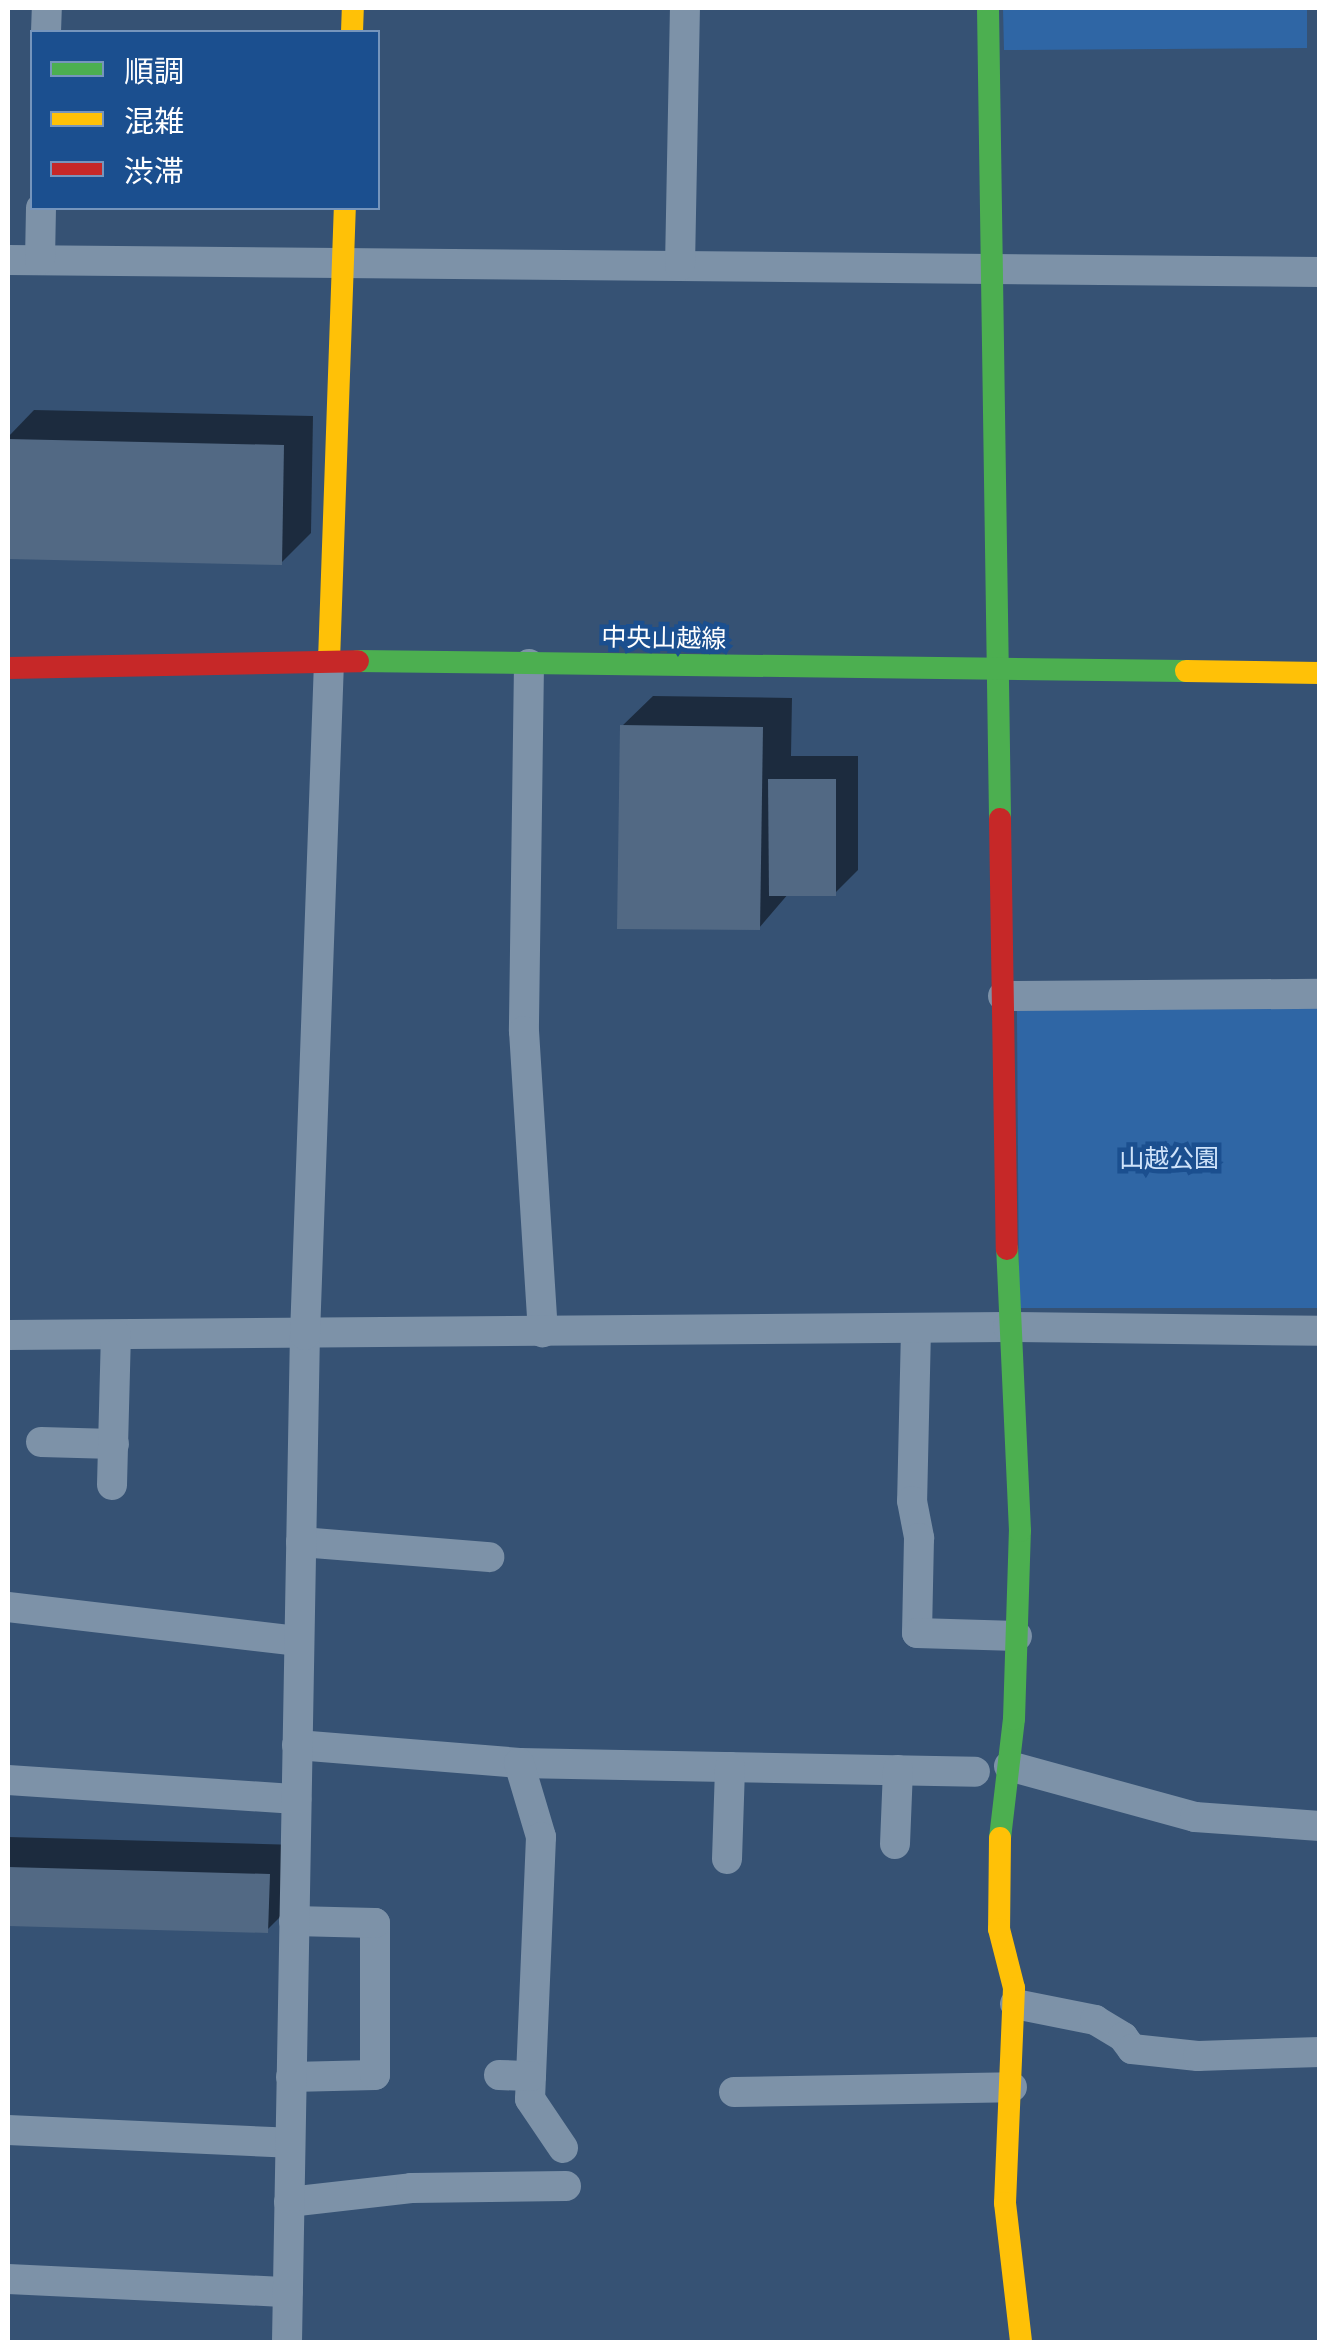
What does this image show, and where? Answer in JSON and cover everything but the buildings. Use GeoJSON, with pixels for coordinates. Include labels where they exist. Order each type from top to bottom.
{"type":"FeatureCollection","features":[{"type":"Feature","properties":{"kind":"street"},"geometry":{"type":"LineString","coordinates":[[680,266],[685,8]]}},
{"type":"Feature","properties":{"kind":"street"},"geometry":{"type":"LineString","coordinates":[[988,8],[1008,1328],[1020,1531],[1008,1766],[1000,1837],[998,1929],[1015,2004],[1006,2203],[1021,2342]]}},
{"type":"Feature","properties":{"kind":"street"},"geometry":{"type":"LineString","coordinates":[[40,260],[41,210]]}},
{"type":"Feature","properties":{"kind":"street"},"geometry":{"type":"LineString","coordinates":[[287,2342],[305,1334],[345,210]]}},
{"type":"Feature","properties":{"kind":"street"},"geometry":{"type":"LineString","coordinates":[[8,260],[1320,272]]}},
{"type":"Feature","properties":{"kind":"street","name":"中央山越線"},"geometry":{"type":"LineString","coordinates":[[8,668],[329,661],[1320,674]]}},
{"type":"Feature","properties":{"kind":"street"},"geometry":{"type":"LineString","coordinates":[[529,664],[524,1031],[543,1332]]}},
{"type":"Feature","properties":{"kind":"street"},"geometry":{"type":"LineString","coordinates":[[1002,996],[1320,994]]}},
{"type":"Feature","properties":{"kind":"street"},"geometry":{"type":"LineString","coordinates":[[916,1328],[912,1500],[919,1538],[917,1633],[1016,1636]]}},
{"type":"Feature","properties":{"kind":"street"},"geometry":{"type":"LineString","coordinates":[[8,1335],[916,1328],[1320,1331]]}},
{"type":"Feature","properties":{"kind":"street"},"geometry":{"type":"LineString","coordinates":[[112,1485],[116,1335]]}},
{"type":"Feature","properties":{"kind":"street"},"geometry":{"type":"LineString","coordinates":[[41,1442],[114,1444]]}},
{"type":"Feature","properties":{"kind":"street"},"geometry":{"type":"LineString","coordinates":[[301,1542],[488,1557]]}},
{"type":"Feature","properties":{"kind":"street"},"geometry":{"type":"LineString","coordinates":[[8,1606],[299,1641]]}},
{"type":"Feature","properties":{"kind":"street"},"geometry":{"type":"LineString","coordinates":[[297,1745],[519,1763],[976,1772]]}},
{"type":"Feature","properties":{"kind":"street"},"geometry":{"type":"LineString","coordinates":[[519,1763],[540,1836],[530,2099],[563,2148]]}},
{"type":"Feature","properties":{"kind":"street"},"geometry":{"type":"LineString","coordinates":[[1008,1766],[1195,1817],[1320,1826]]}},
{"type":"Feature","properties":{"kind":"street"},"geometry":{"type":"LineString","coordinates":[[727,1859],[730,1767]]}},
{"type":"Feature","properties":{"kind":"street"},"geometry":{"type":"LineString","coordinates":[[895,1844],[898,1770]]}},
{"type":"Feature","properties":{"kind":"street"},"geometry":{"type":"LineString","coordinates":[[8,1780],[296,1799]]}},
{"type":"Feature","properties":{"kind":"street"},"geometry":{"type":"LineString","coordinates":[[291,2077],[376,2075],[375,1923],[294,1921]]}},
{"type":"Feature","properties":{"kind":"street"},"geometry":{"type":"LineString","coordinates":[[1015,2004],[1095,2020],[1123,2037],[1132,2048],[1198,2056],[1320,2052]]}},
{"type":"Feature","properties":{"kind":"street"},"geometry":{"type":"LineString","coordinates":[[499,2075],[531,2076]]}},
{"type":"Feature","properties":{"kind":"street"},"geometry":{"type":"LineString","coordinates":[[734,2092],[1012,2088]]}},
{"type":"Feature","properties":{"kind":"street"},"geometry":{"type":"LineString","coordinates":[[8,2130],[290,2143]]}},
{"type":"Feature","properties":{"kind":"street"},"geometry":{"type":"LineString","coordinates":[[289,2202],[411,2188],[566,2186]]}},
{"type":"Feature","properties":{"kind":"street"},"geometry":{"type":"LineString","coordinates":[[8,2279],[288,2292]]}},
{"type":"Feature","properties":{"kind":"green space"},"geometry":{"type":"Polygon","coordinates":[[[1003,8],[1307,8],[1307,48],[1004,50],[1003,8]]]}},
{"type":"Feature","properties":{"kind":"green space","name":"山越公園"},"geometry":{"type":"Polygon","coordinates":[[[1319,1007],[1319,1308],[1019,1308],[1017,1010],[1319,1007]]]}},
{"type":"Feature","properties":{"kind":"traffic: fast"},"geometry":{"type":"LineString","coordinates":[[988,8],[1000,819]]}},
{"type":"Feature","properties":{"kind":"traffic: fast"},"geometry":{"type":"LineString","coordinates":[[358,661],[1186,671]]}},
{"type":"Feature","properties":{"kind":"traffic: fast"},"geometry":{"type":"LineString","coordinates":[[1000,1838],[1014,1719],[1020,1531],[1007,1249]]}},
{"type":"Feature","properties":{"kind":"traffic: slow"},"geometry":{"type":"LineString","coordinates":[[352,30],[353,8]]}},
{"type":"Feature","properties":{"kind":"traffic: slow"},"geometry":{"type":"LineString","coordinates":[[329,661],[345,210]]}},
{"type":"Feature","properties":{"kind":"traffic: slow"},"geometry":{"type":"LineString","coordinates":[[1186,671],[1320,673]]}},
{"type":"Feature","properties":{"kind":"traffic: slow"},"geometry":{"type":"LineString","coordinates":[[1000,1838],[999,1929],[1014,1988],[1005,2203],[1021,2342]]}},
{"type":"Feature","properties":{"kind":"traffic: jam"},"geometry":{"type":"LineString","coordinates":[[8,668],[358,661]]}},
{"type":"Feature","properties":{"kind":"traffic: jam"},"geometry":{"type":"LineString","coordinates":[[1000,819],[1007,1249]]}}]}
